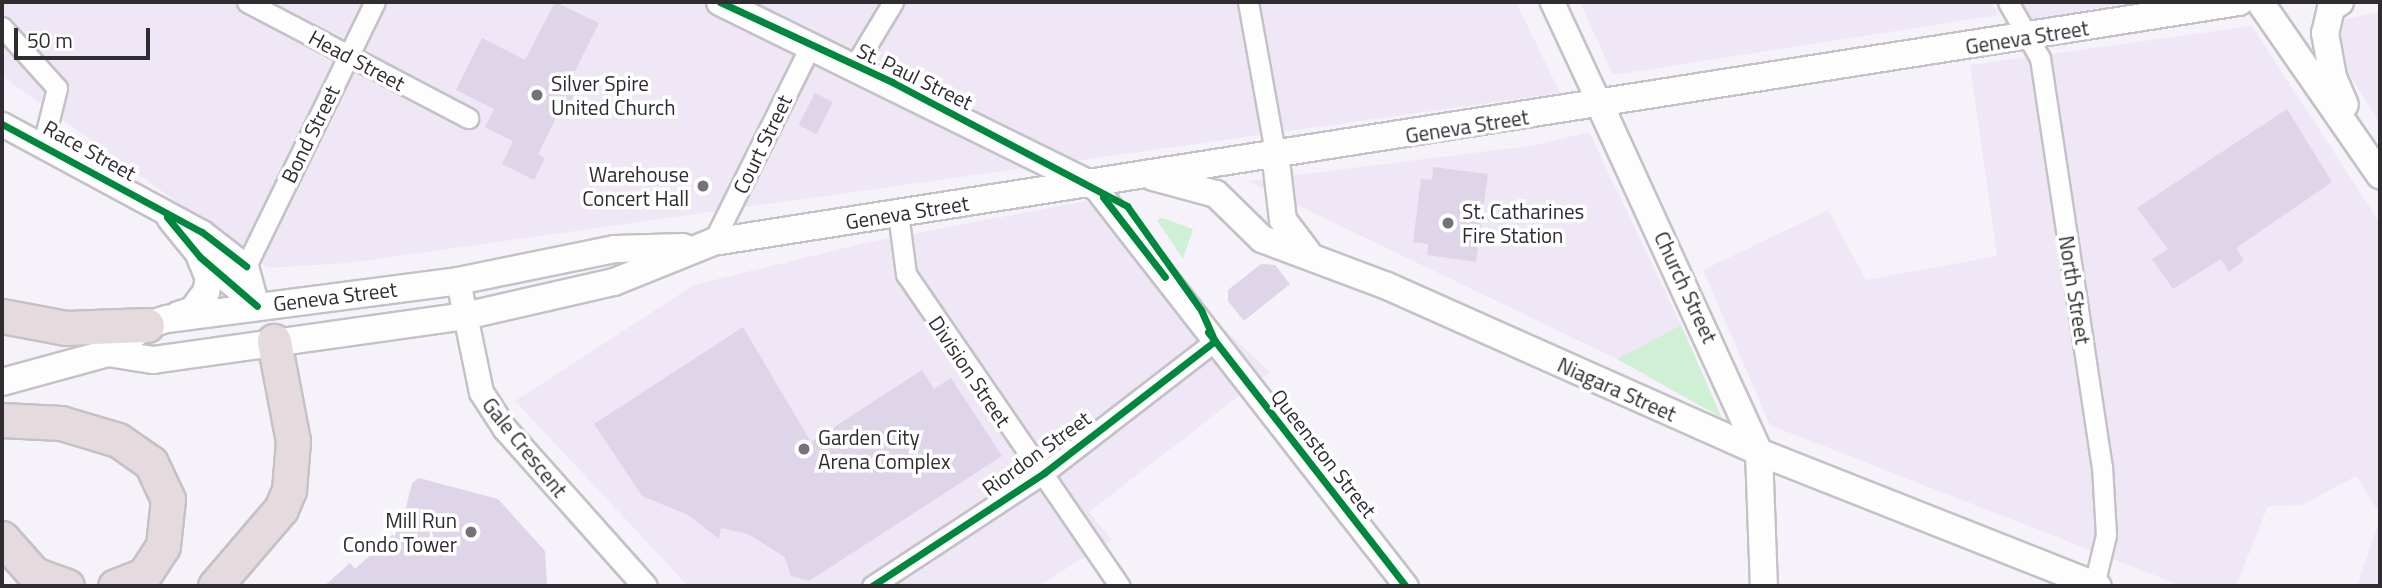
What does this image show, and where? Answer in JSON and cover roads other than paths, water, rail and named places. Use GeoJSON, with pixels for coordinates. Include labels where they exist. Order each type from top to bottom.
{"type":"FeatureCollection","features":[{"type":"Feature","properties":{"kind":"highway"},"geometry":{"type":"LineString","coordinates":[[2,316],[66,328],[157,322]]}},
{"type":"Feature","properties":{"kind":"highway"},"geometry":{"type":"LineString","coordinates":[[215,586],[281,509],[289,490],[293,441],[274,341]]}},
{"type":"Feature","properties":{"kind":"highway"},"geometry":{"type":"LineString","coordinates":[[2,420],[61,423],[118,440],[151,463],[168,499],[163,546],[144,575],[116,586]]}},
{"type":"Feature","properties":{"kind":"highway"},"geometry":{"type":"LineString","coordinates":[[2,538],[34,574],[66,586]]}},
{"type":"Feature","properties":{"kind":"main road","name":"St. Paul Street"},"geometry":{"type":"LineString","coordinates":[[720,2],[855,65],[1094,186]]}},
{"type":"Feature","properties":{"kind":"main road","name":"Geneva Street"},"geometry":{"type":"LineString","coordinates":[[2,382],[107,353],[157,322],[257,306],[458,281],[615,249],[704,244],[898,213],[1094,186],[1275,152],[2031,37],[2239,2]]}},
{"type":"Feature","properties":{"kind":"main road"},"geometry":{"type":"LineString","coordinates":[[2260,2],[2380,175]]}},
{"type":"Feature","properties":{"kind":"main road"},"geometry":{"type":"LineString","coordinates":[[2340,2],[2331,8],[2325,33],[2333,77],[2362,146]]}},
{"type":"Feature","properties":{"kind":"main road","name":"Church Street"},"geometry":{"type":"LineString","coordinates":[[1600,104],[1759,452],[1764,586]]}},
{"type":"Feature","properties":{"kind":"main road"},"geometry":{"type":"LineString","coordinates":[[1275,152],[1283,220],[1297,246],[1311,254]]}},
{"type":"Feature","properties":{"kind":"main road","name":"Niagara Street"},"geometry":{"type":"LineString","coordinates":[[1150,177],[1216,194],[1262,239],[1311,254],[1759,452],[2096,586]]}},
{"type":"Feature","properties":{"kind":"main road","name":"Geneva Street"},"geometry":{"type":"LineString","coordinates":[[107,353],[153,360],[465,316],[614,282],[704,244]]}},
{"type":"Feature","properties":{"kind":"main road"},"geometry":{"type":"LineString","coordinates":[[157,322],[203,300],[209,279],[200,257]]}},
{"type":"Feature","properties":{"kind":"main road"},"geometry":{"type":"LineString","coordinates":[[257,306],[274,341]]}},
{"type":"Feature","properties":{"kind":"street","name":"Head Street"},"geometry":{"type":"LineString","coordinates":[[247,2],[468,118]]}},
{"type":"Feature","properties":{"kind":"street","name":"Bond Street"},"geometry":{"type":"LineString","coordinates":[[246,266],[375,2]]}},
{"type":"Feature","properties":{"kind":"street"},"geometry":{"type":"LineString","coordinates":[[855,65],[893,2]]}},
{"type":"Feature","properties":{"kind":"street"},"geometry":{"type":"LineString","coordinates":[[1248,2],[1275,152]]}},
{"type":"Feature","properties":{"kind":"street","name":"Church Street"},"geometry":{"type":"LineString","coordinates":[[1552,2],[1600,104]]}},
{"type":"Feature","properties":{"kind":"street","name":"North Street"},"geometry":{"type":"LineString","coordinates":[[2008,2],[2031,37],[2040,58],[2102,466],[2106,535],[2096,586]]}},
{"type":"Feature","properties":{"kind":"street","name":"Race Street"},"geometry":{"type":"LineString","coordinates":[[2,27],[57,88],[43,144]]}},
{"type":"Feature","properties":{"kind":"street","name":"Court Street"},"geometry":{"type":"LineString","coordinates":[[704,244],[811,45]]}},
{"type":"Feature","properties":{"kind":"street","name":"Race Street"},"geometry":{"type":"LineString","coordinates":[[2,124],[160,209],[246,266]]}},
{"type":"Feature","properties":{"kind":"street","name":"Queenston Street"},"geometry":{"type":"LineString","coordinates":[[1094,186],[1406,586]]}},
{"type":"Feature","properties":{"kind":"street","name":"Race Street"},"geometry":{"type":"LineString","coordinates":[[160,209],[200,257],[257,306]]}},
{"type":"Feature","properties":{"kind":"street","name":"Division Street"},"geometry":{"type":"LineString","coordinates":[[898,213],[906,274],[1120,586]]}},
{"type":"Feature","properties":{"kind":"street"},"geometry":{"type":"LineString","coordinates":[[246,266],[257,306]]}},
{"type":"Feature","properties":{"kind":"street","name":"Gale Crescent"},"geometry":{"type":"LineString","coordinates":[[458,281],[481,392],[493,411],[645,586]]}},
{"type":"Feature","properties":{"kind":"street","name":"Riordon Street"},"geometry":{"type":"LineString","coordinates":[[872,586],[1044,473],[1215,341]]}},
{"type":"Feature","properties":{"kind":"place","name":"Silver Spire United Church"},"geometry":{"type":"Point","coordinates":[537,95]}},
{"type":"Feature","properties":{"kind":"place","name":"Warehouse Concert Hall"},"geometry":{"type":"Point","coordinates":[703,186]}},
{"type":"Feature","properties":{"kind":"place","name":"St. Catharines Fire Station"},"geometry":{"type":"Point","coordinates":[1448,223]}},
{"type":"Feature","properties":{"kind":"place","name":"Garden City Arena Complex"},"geometry":{"type":"Point","coordinates":[804,449]}},
{"type":"Feature","properties":{"kind":"place","name":"Mill Run Condo Tower"},"geometry":{"type":"Point","coordinates":[471,532]}}]}
